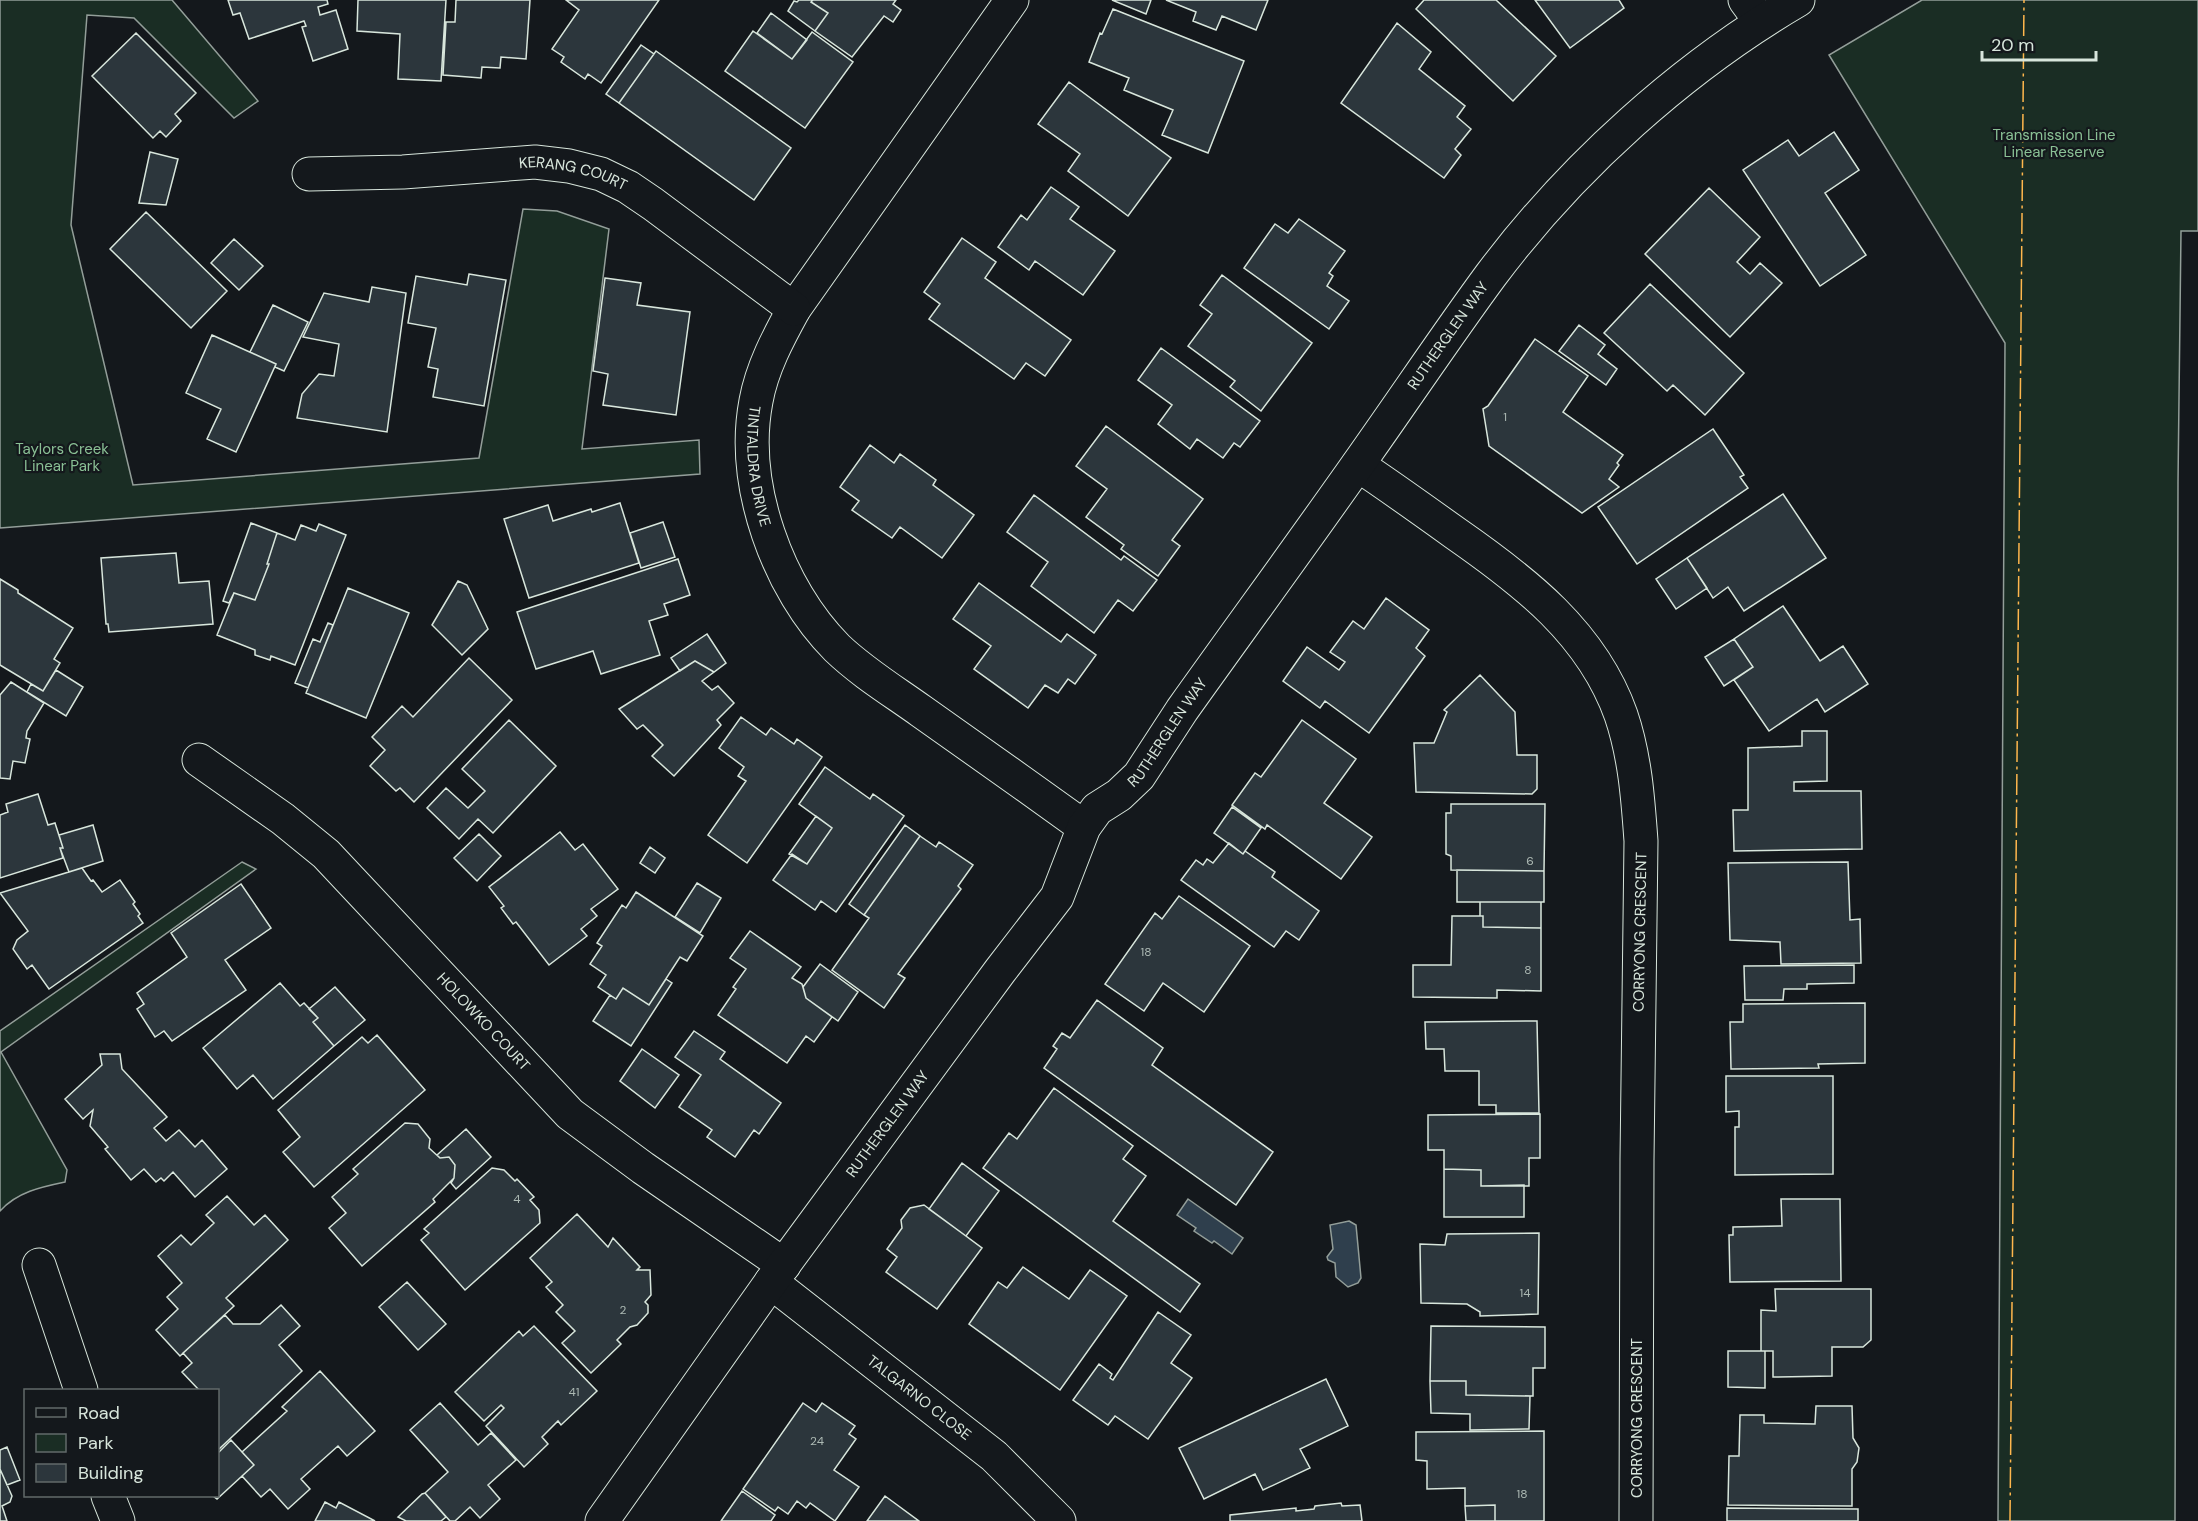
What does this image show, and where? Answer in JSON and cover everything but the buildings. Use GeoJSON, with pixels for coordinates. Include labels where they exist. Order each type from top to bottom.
{"type":"FeatureCollection","features":[{"type":"Feature","properties":{"kind":"street","name":"TINTALDRA DRIVE"},"geometry":{"type":"LineString","coordinates":[[1012,0],[794,309],[777,339],[764,371],[756,400],[752,427],[755,473],[762,511],[776,554],[797,598],[826,636],[862,669],[1084,827]]}},
{"type":"Feature","properties":{"kind":"street","name":"RUTHERGLEN WAY"},"geometry":{"type":"LineString","coordinates":[[602,1521],[777,1274],[1057,897],[1064,884],[1084,827],[1097,809],[1119,795],[1139,776],[1182,710],[1492,274],[1579,173],[1616,136],[1690,74],[1753,11],[1798,0]]}},
{"type":"Feature","properties":{"kind":"street","name":"KERANG COURT"},"geometry":{"type":"LineString","coordinates":[[309,174],[403,172],[535,162],[569,166],[601,174],[645,198],[794,309]]}},
{"type":"Feature","properties":{"kind":"street","name":"CORRYONG CRESCENT"},"geometry":{"type":"LineString","coordinates":[[1358,465],[1510,571],[1562,619],[1583,645],[1604,678],[1621,714],[1631,752],[1641,841],[1636,1521]]}},
{"type":"Feature","properties":{"kind":"street","name":"HOLOWKO COURT"},"geometry":{"type":"LineString","coordinates":[[199,760],[284,819],[326,854],[570,1114],[643,1168],[777,1274]]}},
{"type":"Feature","properties":{"kind":"street"},"geometry":{"type":"LineString","coordinates":[[39,1265],[81,1389]]}},
{"type":"Feature","properties":{"kind":"street","name":"TALGARNO CLOSE"},"geometry":{"type":"LineString","coordinates":[[777,1274],[994,1456],[1059,1521]]}},
{"type":"Feature","properties":{"kind":"street"},"geometry":{"type":"LineString","coordinates":[[108,1497],[118,1521]]}},
{"type":"Feature","properties":{"kind":"green space","name":"Taylors Creek Linear Park"},"geometry":{"type":"Polygon","coordinates":[[[0,0],[172,0],[258,101],[234,118],[134,18],[87,15],[71,225],[133,485],[479,458],[523,209],[557,211],[609,229],[582,449],[699,440],[700,474],[0,528],[0,0]]]}},
{"type":"Feature","properties":{"kind":"green space","name":"Transmission Line Linear Reserve"},"geometry":{"type":"Polygon","coordinates":[[[1922,0],[2198,0],[2198,231],[2181,231],[2178,483],[2175,1521],[1998,1521],[2005,343],[1829,55],[1922,0]]]}},
{"type":"Feature","properties":{"kind":"green space"},"geometry":{"type":"Polygon","coordinates":[[[242,862],[256,869],[1,1052],[67,1170],[65,1182],[38,1188],[22,1195],[0,1211],[0,1031],[242,862]]]}},
{"type":"Feature","properties":{"kind":"water"},"geometry":{"type":"Polygon","coordinates":[[[1188,1199],[1243,1238],[1232,1254],[1214,1241],[1212,1243],[1194,1231],[1196,1228],[1177,1215],[1188,1199]]]}},
{"type":"Feature","properties":{"kind":"water"},"geometry":{"type":"Polygon","coordinates":[[[1349,1221],[1356,1225],[1361,1278],[1358,1283],[1348,1287],[1336,1277],[1335,1263],[1327,1257],[1333,1249],[1330,1225],[1349,1221]]]}},
{"type":"Feature","properties":{"kind":"power"},"geometry":{"type":"LineString","coordinates":[[2010,1521],[2024,0]]}}]}
